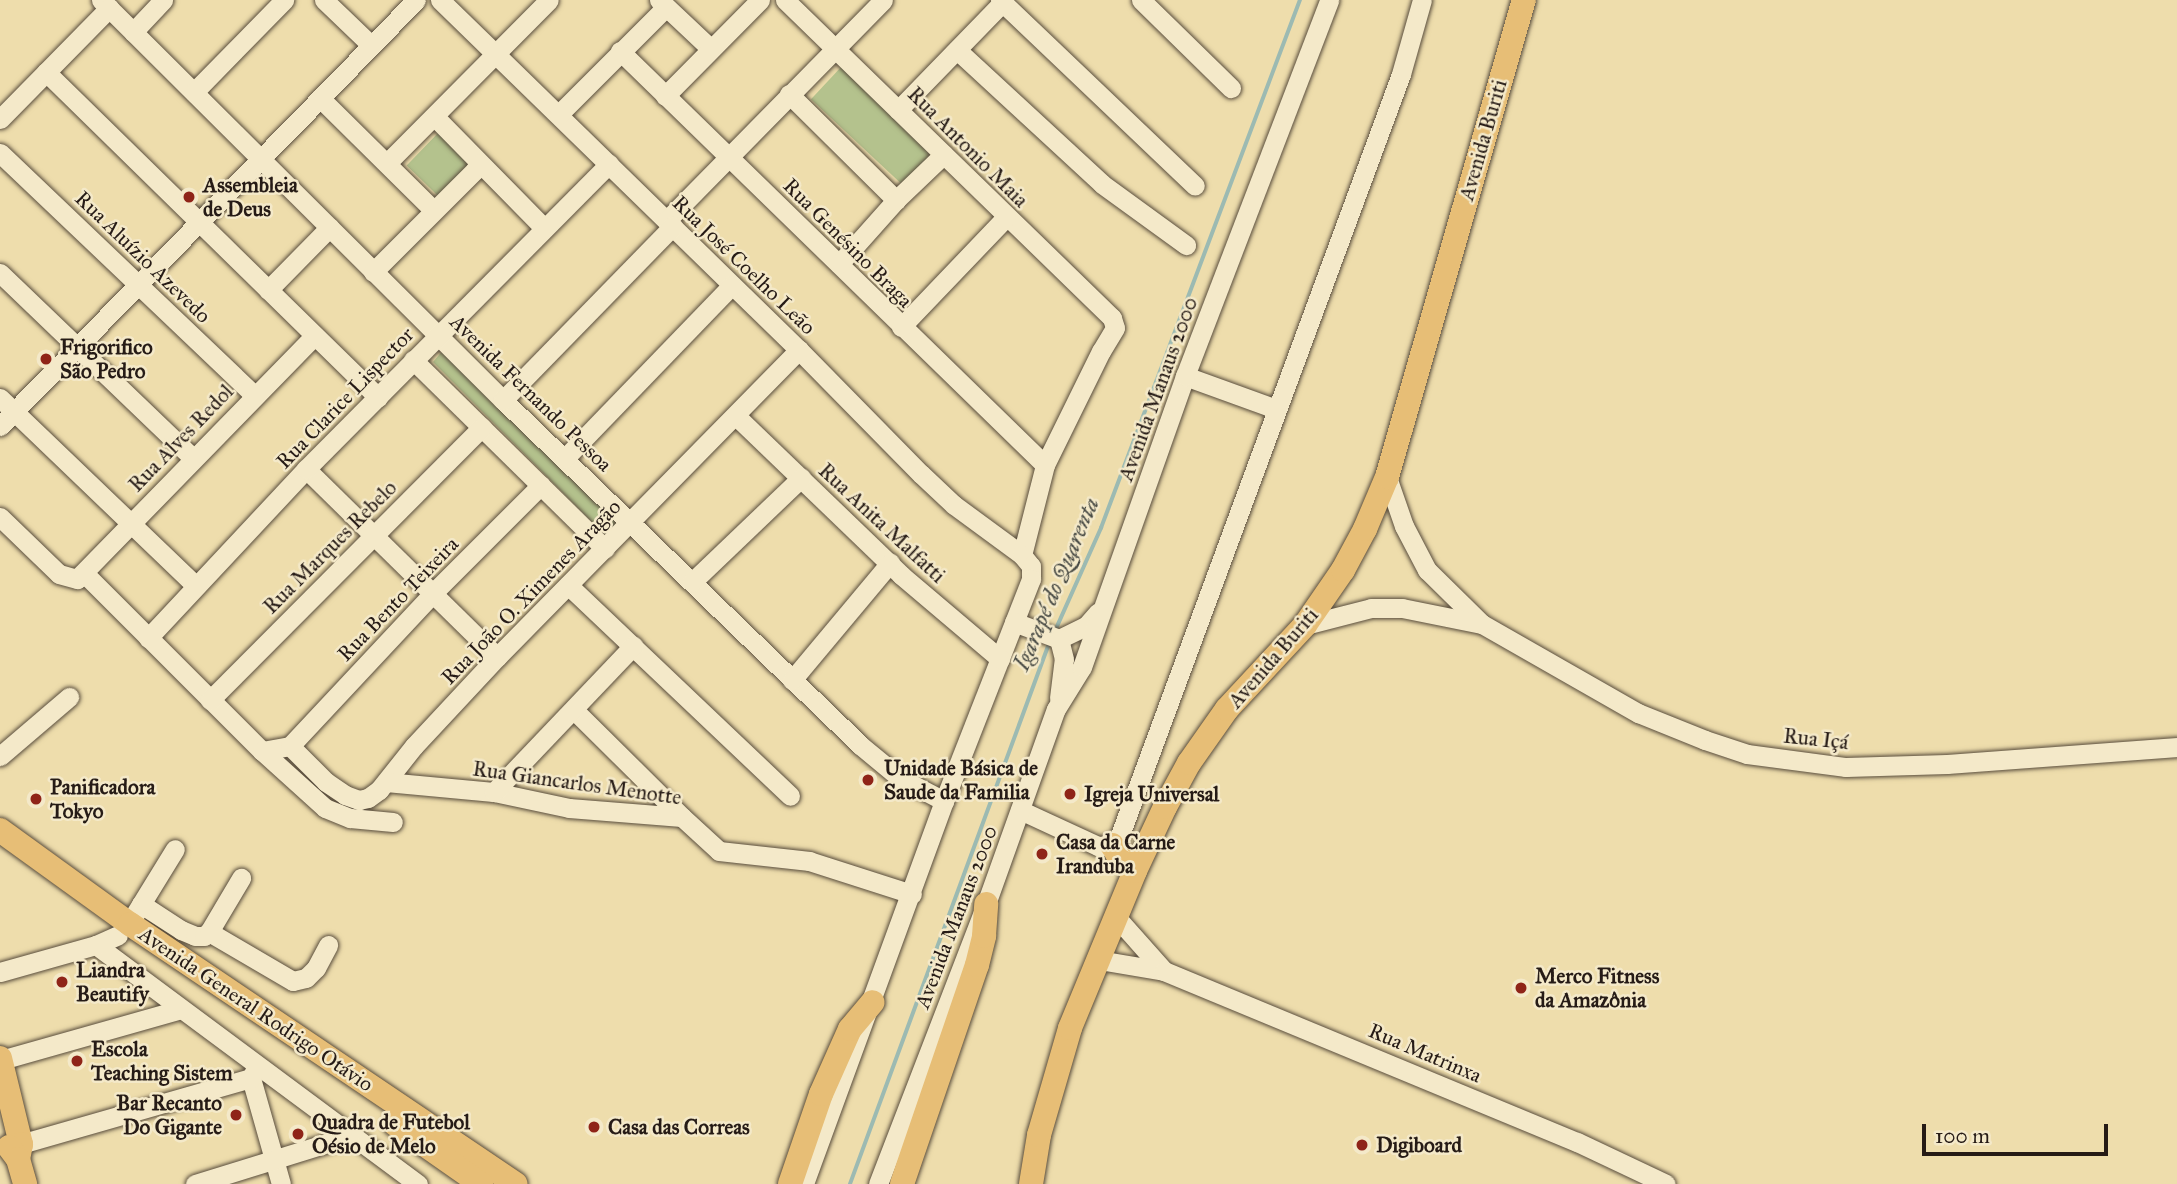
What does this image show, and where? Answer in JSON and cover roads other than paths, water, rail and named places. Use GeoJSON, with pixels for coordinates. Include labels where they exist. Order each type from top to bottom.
{"type":"FeatureCollection","features":[{"type":"Feature","properties":{"kind":"main road","name":"Avenida Buriti"},"geometry":{"type":"LineString","coordinates":[[1031,1184],[1055,1074],[1135,871],[1189,763],[1227,709],[1305,625],[1343,570],[1366,529],[1387,477],[1524,0]]}},
{"type":"Feature","properties":{"kind":"main road","name":"Avenida General Rodrigo Otávio"},"geometry":{"type":"LineString","coordinates":[[0,830],[121,927],[481,1184]]}},
{"type":"Feature","properties":{"kind":"main road"},"geometry":{"type":"LineString","coordinates":[[1112,845],[1118,855],[1135,871]]}},
{"type":"Feature","properties":{"kind":"main road","name":"Avenida General Rodrigo Otávio"},"geometry":{"type":"LineString","coordinates":[[0,850],[515,1184]]}},
{"type":"Feature","properties":{"kind":"main road"},"geometry":{"type":"LineString","coordinates":[[902,1184],[977,965],[984,936],[986,904]]}},
{"type":"Feature","properties":{"kind":"main road"},"geometry":{"type":"LineString","coordinates":[[790,1184],[821,1094],[850,1029],[873,1002]]}},
{"type":"Feature","properties":{"kind":"main road"},"geometry":{"type":"LineString","coordinates":[[0,1059],[12,1150]]}},
{"type":"Feature","properties":{"kind":"main road"},"geometry":{"type":"LineString","coordinates":[[0,1116],[25,1184]]}},
{"type":"Feature","properties":{"kind":"street"},"geometry":{"type":"LineString","coordinates":[[133,32],[163,0]]}},
{"type":"Feature","properties":{"kind":"street"},"geometry":{"type":"LineString","coordinates":[[194,92],[284,0]]}},
{"type":"Feature","properties":{"kind":"street"},"geometry":{"type":"LineString","coordinates":[[324,0],[371,45]]}},
{"type":"Feature","properties":{"kind":"street"},"geometry":{"type":"LineString","coordinates":[[0,426],[7,405],[77,349],[416,0]]}},
{"type":"Feature","properties":{"kind":"street","name":"Rua José Coelho Leão"},"geometry":{"type":"LineString","coordinates":[[440,0],[670,223],[954,505],[1022,555]]}},
{"type":"Feature","properties":{"kind":"street"},"geometry":{"type":"LineString","coordinates":[[388,162],[550,0]]}},
{"type":"Feature","properties":{"kind":"street"},"geometry":{"type":"LineString","coordinates":[[665,96],[760,0]]}},
{"type":"Feature","properties":{"kind":"street","name":"Rua Antonio Maia"},"geometry":{"type":"LineString","coordinates":[[785,0],[1112,318],[1115,328],[1045,466]]}},
{"type":"Feature","properties":{"kind":"street"},"geometry":{"type":"LineString","coordinates":[[1141,0],[1231,88]]}},
{"type":"Feature","properties":{"kind":"street","name":"Avenida Manaus 2000"},"geometry":{"type":"LineString","coordinates":[[878,1184],[986,904],[1056,709],[1082,667],[1185,376],[1329,0]]}},
{"type":"Feature","properties":{"kind":"street"},"geometry":{"type":"LineString","coordinates":[[1020,810],[1098,846],[1112,845],[1121,835],[1401,74],[1422,0]]}},
{"type":"Feature","properties":{"kind":"street"},"geometry":{"type":"LineString","coordinates":[[503,400],[789,94],[881,1]]}},
{"type":"Feature","properties":{"kind":"street"},"geometry":{"type":"LineString","coordinates":[[898,110],[1002,1],[1195,186]]}},
{"type":"Feature","properties":{"kind":"street"},"geometry":{"type":"LineString","coordinates":[[559,114],[663,3],[710,48]]}},
{"type":"Feature","properties":{"kind":"street"},"geometry":{"type":"LineString","coordinates":[[0,119],[46,72],[105,4]]}},
{"type":"Feature","properties":{"kind":"street","name":"Avenida Fernando Pessoa"},"geometry":{"type":"LineString","coordinates":[[105,4],[503,400],[878,762],[900,778],[944,801]]}},
{"type":"Feature","properties":{"kind":"street"},"geometry":{"type":"LineString","coordinates":[[957,50],[1102,184],[1186,245]]}},
{"type":"Feature","properties":{"kind":"street","name":"Rua Genésino Braga"},"geometry":{"type":"LineString","coordinates":[[620,51],[1045,466]]}},
{"type":"Feature","properties":{"kind":"street"},"geometry":{"type":"LineString","coordinates":[[46,72],[378,397]]}},
{"type":"Feature","properties":{"kind":"street"},"geometry":{"type":"LineString","coordinates":[[789,94],[897,200]]}},
{"type":"Feature","properties":{"kind":"street"},"geometry":{"type":"LineString","coordinates":[[320,98],[388,162],[433,210]]}},
{"type":"Feature","properties":{"kind":"street"},"geometry":{"type":"LineString","coordinates":[[435,117],[478,164],[544,228]]}},
{"type":"Feature","properties":{"kind":"street","name":"Rua Aluízio Azevedo"},"geometry":{"type":"LineString","coordinates":[[0,153],[254,395]]}},
{"type":"Feature","properties":{"kind":"street"},"geometry":{"type":"LineString","coordinates":[[839,264],[897,200],[944,154]]}},
{"type":"Feature","properties":{"kind":"street"},"geometry":{"type":"LineString","coordinates":[[373,272],[478,164]]}},
{"type":"Feature","properties":{"kind":"street","name":"Rua Clarice Lispector"},"geometry":{"type":"LineString","coordinates":[[148,638],[195,585],[437,335],[609,164]]}},
{"type":"Feature","properties":{"kind":"street"},"geometry":{"type":"LineString","coordinates":[[901,327],[1006,217]]}},
{"type":"Feature","properties":{"kind":"street"},"geometry":{"type":"LineString","coordinates":[[268,290],[330,227]]}},
{"type":"Feature","properties":{"kind":"street"},"geometry":{"type":"LineString","coordinates":[[0,273],[193,458]]}},
{"type":"Feature","properties":{"kind":"street"},"geometry":{"type":"LineString","coordinates":[[565,458],[732,285]]}},
{"type":"Feature","properties":{"kind":"street","name":"Rua Alves Redol"},"geometry":{"type":"LineString","coordinates":[[84,573],[314,336]]}},
{"type":"Feature","properties":{"kind":"street","name":"Rua João O. Ximenes Aragão"},"geometry":{"type":"LineString","coordinates":[[290,746],[326,782],[345,795],[359,800],[368,798],[387,782],[407,753],[497,657],[799,350]]}},
{"type":"Feature","properties":{"kind":"street"},"geometry":{"type":"LineString","coordinates":[[413,360],[605,548]]}},
{"type":"Feature","properties":{"kind":"street"},"geometry":{"type":"LineString","coordinates":[[1185,376],[1276,409]]}},
{"type":"Feature","properties":{"kind":"street"},"geometry":{"type":"LineString","coordinates":[[7,405],[195,585]]}},
{"type":"Feature","properties":{"kind":"street","name":"Rua Anita Malfatti"},"geometry":{"type":"LineString","coordinates":[[736,416],[890,564],[1000,659]]}},
{"type":"Feature","properties":{"kind":"street","name":"Rua Marques Rebelo"},"geometry":{"type":"LineString","coordinates":[[210,700],[482,427]]}},
{"type":"Feature","properties":{"kind":"street"},"geometry":{"type":"LineString","coordinates":[[804,1184],[873,1002],[944,801],[1000,659],[1021,625],[1031,579],[1031,566],[1022,555],[1045,466]]}},
{"type":"Feature","properties":{"kind":"street"},"geometry":{"type":"LineString","coordinates":[[306,470],[497,657]]}},
{"type":"Feature","properties":{"kind":"street","name":"Rua Içá"},"geometry":{"type":"LineString","coordinates":[[1387,477],[1404,526],[1427,570],[1482,624],[1638,713],[1747,754],[1846,766],[1947,764],[2177,747]]}},
{"type":"Feature","properties":{"kind":"street"},"geometry":{"type":"LineString","coordinates":[[692,582],[801,478]]}},
{"type":"Feature","properties":{"kind":"street","name":"Rua Bento Teixeira"},"geometry":{"type":"LineString","coordinates":[[290,746],[432,594],[541,485]]}},
{"type":"Feature","properties":{"kind":"street"},"geometry":{"type":"LineString","coordinates":[[0,517],[60,574],[72,580],[84,573],[262,751],[325,808],[350,818],[393,822]]}},
{"type":"Feature","properties":{"kind":"street"},"geometry":{"type":"LineString","coordinates":[[792,680],[890,564]]}},
{"type":"Feature","properties":{"kind":"street"},"geometry":{"type":"LineString","coordinates":[[568,585],[790,796]]}},
{"type":"Feature","properties":{"kind":"street"},"geometry":{"type":"LineString","coordinates":[[1021,625],[1056,638],[1086,625],[1103,607]]}},
{"type":"Feature","properties":{"kind":"street","name":"Rua Içá"},"geometry":{"type":"LineString","coordinates":[[1305,625],[1370,608],[1402,608],[1482,624]]}},
{"type":"Feature","properties":{"kind":"street"},"geometry":{"type":"LineString","coordinates":[[1056,638],[1064,659],[1056,709]]}},
{"type":"Feature","properties":{"kind":"street"},"geometry":{"type":"LineString","coordinates":[[494,792],[575,710],[632,646]]}},
{"type":"Feature","properties":{"kind":"street"},"geometry":{"type":"LineString","coordinates":[[0,756],[69,697]]}},
{"type":"Feature","properties":{"kind":"street"},"geometry":{"type":"LineString","coordinates":[[575,710],[682,817]]}},
{"type":"Feature","properties":{"kind":"street"},"geometry":{"type":"LineString","coordinates":[[262,751],[290,746]]}},
{"type":"Feature","properties":{"kind":"street","name":"Rua Giancarlos Menotte"},"geometry":{"type":"LineString","coordinates":[[387,782],[494,792],[569,807],[682,817],[719,851],[808,861],[912,894]]}},
{"type":"Feature","properties":{"kind":"street"},"geometry":{"type":"LineString","coordinates":[[121,927],[175,849]]}},
{"type":"Feature","properties":{"kind":"street"},"geometry":{"type":"LineString","coordinates":[[0,972],[121,927],[195,936],[209,932],[241,878]]}},
{"type":"Feature","properties":{"kind":"street","name":"Rua Matrinxa"},"geometry":{"type":"LineString","coordinates":[[1117,918],[1164,971]]}},
{"type":"Feature","properties":{"kind":"street"},"geometry":{"type":"LineString","coordinates":[[121,927],[181,1009],[255,1071],[418,1184]]}},
{"type":"Feature","properties":{"kind":"street"},"geometry":{"type":"LineString","coordinates":[[209,932],[293,981],[306,978],[316,968],[328,945]]}},
{"type":"Feature","properties":{"kind":"street","name":"Rua Matrinxa"},"geometry":{"type":"LineString","coordinates":[[1099,960],[1164,971],[1554,1132],[1666,1184]]}},
{"type":"Feature","properties":{"kind":"street"},"geometry":{"type":"LineString","coordinates":[[0,1059],[181,1009]]}},
{"type":"Feature","properties":{"kind":"street"},"geometry":{"type":"LineString","coordinates":[[12,1150],[255,1071]]}},
{"type":"Feature","properties":{"kind":"street"},"geometry":{"type":"LineString","coordinates":[[255,1071],[281,1184]]}},
{"type":"Feature","properties":{"kind":"street"},"geometry":{"type":"LineString","coordinates":[[195,1184],[350,1136]]}},
{"type":"Feature","properties":{"kind":"waterway","name":"Igarapé do Quarenta"},"geometry":{"type":"LineString","coordinates":[[1055,631],[1101,528],[1300,0]]}},
{"type":"Feature","properties":{"kind":"waterway","name":"Igarapé do Quarenta"},"geometry":{"type":"LineString","coordinates":[[850,1184],[1050,641]]}},
{"type":"Feature","properties":{"kind":"place","name":"Assembleia de Deus"},"geometry":{"type":"Point","coordinates":[189,197]}},
{"type":"Feature","properties":{"kind":"place","name":"Frigorifico São Pedro"},"geometry":{"type":"Point","coordinates":[46,359]}},
{"type":"Feature","properties":{"kind":"place","name":"Unidade Básica de Saude da Familia"},"geometry":{"type":"Point","coordinates":[868,780]}},
{"type":"Feature","properties":{"kind":"place","name":"Igreja Universal"},"geometry":{"type":"Point","coordinates":[1070,794]}},
{"type":"Feature","properties":{"kind":"place","name":"Panificadora Tokyo"},"geometry":{"type":"Point","coordinates":[36,799]}},
{"type":"Feature","properties":{"kind":"place","name":"Casa da Carne Iranduba"},"geometry":{"type":"Point","coordinates":[1042,854]}},
{"type":"Feature","properties":{"kind":"place","name":"Liandra Beautify"},"geometry":{"type":"Point","coordinates":[62,982]}},
{"type":"Feature","properties":{"kind":"place","name":"Merco Fitness da Amazônia"},"geometry":{"type":"Point","coordinates":[1521,988]}},
{"type":"Feature","properties":{"kind":"place","name":"Escola Teaching Sistem"},"geometry":{"type":"Point","coordinates":[77,1061]}},
{"type":"Feature","properties":{"kind":"place","name":"Bar Recanto Do Gigante"},"geometry":{"type":"Point","coordinates":[236,1115]}},
{"type":"Feature","properties":{"kind":"place","name":"Casa das Correas"},"geometry":{"type":"Point","coordinates":[594,1127]}},
{"type":"Feature","properties":{"kind":"place","name":"Quadra de Futebol Oésio de Melo"},"geometry":{"type":"Point","coordinates":[298,1134]}},
{"type":"Feature","properties":{"kind":"place","name":"Digiboard"},"geometry":{"type":"Point","coordinates":[1362,1145]}}]}
